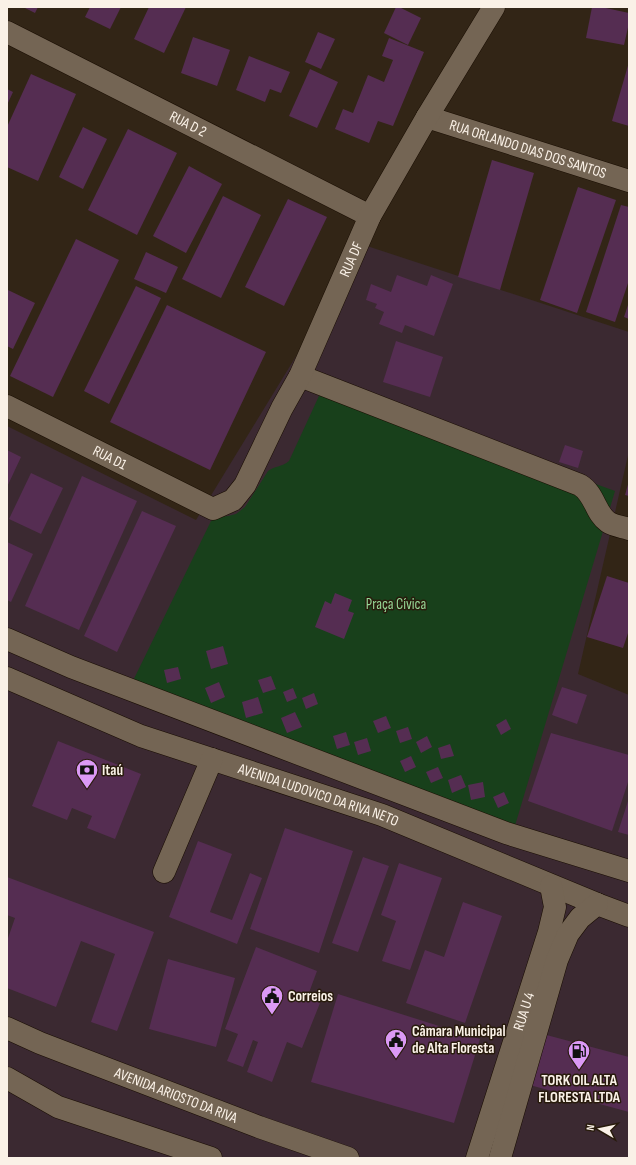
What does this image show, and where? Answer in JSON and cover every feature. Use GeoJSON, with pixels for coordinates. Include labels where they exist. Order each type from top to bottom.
{"type":"FeatureCollection","features":[{"type":"Feature","properties":{"kind":"street","name":"RUA DF"},"geometry":{"type":"LineString","coordinates":[[213,510],[233,500],[245,485],[282,408],[300,376],[370,216],[427,117],[494,7]]}},
{"type":"Feature","properties":{"kind":"street","name":"RUA D 2"},"geometry":{"type":"LineString","coordinates":[[7,32],[370,216]]}},
{"type":"Feature","properties":{"kind":"street","name":"RUA ORLANDO DIAS DOS SANTOS"},"geometry":{"type":"LineString","coordinates":[[427,117],[629,181]]}},
{"type":"Feature","properties":{"kind":"street"},"geometry":{"type":"LineString","coordinates":[[300,376],[580,485],[589,493],[600,512],[609,522],[629,529]]}},
{"type":"Feature","properties":{"kind":"street","name":"RUA D1"},"geometry":{"type":"LineString","coordinates":[[7,406],[213,510]]}},
{"type":"Feature","properties":{"kind":"street"},"geometry":{"type":"LineString","coordinates":[[7,639],[71,667],[506,833],[629,871]]}},
{"type":"Feature","properties":{"kind":"street","name":"AVENIDA LUDOVICO DA RIVA NETO"},"geometry":{"type":"LineString","coordinates":[[7,678],[141,736],[382,815],[551,886],[629,916]]}},
{"type":"Feature","properties":{"kind":"street"},"geometry":{"type":"LineString","coordinates":[[164,872],[212,759]]}},
{"type":"Feature","properties":{"kind":"street","name":"RUA U 4"},"geometry":{"type":"LineString","coordinates":[[477,1158],[549,932],[554,907],[551,886]]}},
{"type":"Feature","properties":{"kind":"street","name":"RUA U 4"},"geometry":{"type":"LineString","coordinates":[[500,1158],[557,960],[568,934],[580,918],[597,904]]}},
{"type":"Feature","properties":{"kind":"street","name":"AVENIDA ARIOSTO DA RIVA"},"geometry":{"type":"LineString","coordinates":[[7,1028],[40,1043],[259,1127],[348,1158]]}},
{"type":"Feature","properties":{"kind":"street"},"geometry":{"type":"LineString","coordinates":[[7,1078],[58,1107],[211,1158]]}},
{"type":"Feature","properties":{"kind":"shaded area"},"geometry":{"type":"Polygon","coordinates":[[[364,245],[629,332],[629,451],[578,674],[629,695],[629,1158],[7,1158],[7,426],[196,520],[364,245]]]}},
{"type":"Feature","properties":{"kind":"green space","name":"Praça Cívica"},"geometry":{"type":"Polygon","coordinates":[[[324,385],[615,491],[511,839],[128,691],[211,521],[219,517],[236,514],[245,507],[268,471],[289,461],[324,385]]]}},
{"type":"Feature","properties":{"kind":"building"},"geometry":{"type":"Polygon","coordinates":[[[23,7],[38,7],[35,13],[23,7]]]}},
{"type":"Feature","properties":{"kind":"building"},"geometry":{"type":"Polygon","coordinates":[[[90,7],[121,7],[110,29],[85,17],[90,7]]]}},
{"type":"Feature","properties":{"kind":"building"},"geometry":{"type":"Polygon","coordinates":[[[149,7],[186,7],[164,53],[134,39],[149,7]]]}},
{"type":"Feature","properties":{"kind":"building"},"geometry":{"type":"Polygon","coordinates":[[[396,7],[399,7],[421,18],[408,45],[384,33],[396,7]]]}},
{"type":"Feature","properties":{"kind":"building"},"geometry":{"type":"Polygon","coordinates":[[[592,7],[601,7],[629,13],[629,23],[624,45],[586,38],[592,7]]]}},
{"type":"Feature","properties":{"kind":"building"},"geometry":{"type":"Polygon","coordinates":[[[318,32],[335,39],[321,69],[305,62],[318,32]]]}},
{"type":"Feature","properties":{"kind":"building"},"geometry":{"type":"Polygon","coordinates":[[[193,37],[230,50],[217,86],[181,73],[193,37]]]}},
{"type":"Feature","properties":{"kind":"building"},"geometry":{"type":"Polygon","coordinates":[[[389,38],[424,52],[393,126],[378,121],[369,143],[335,129],[343,109],[353,113],[368,75],[384,82],[393,60],[382,56],[389,38]]]}},
{"type":"Feature","properties":{"kind":"building"},"geometry":{"type":"Polygon","coordinates":[[[249,56],[290,72],[281,93],[270,89],[265,102],[236,90],[249,56]]]}},
{"type":"Feature","properties":{"kind":"building"},"geometry":{"type":"Polygon","coordinates":[[[629,62],[629,126],[612,121],[629,62]]]}},
{"type":"Feature","properties":{"kind":"building"},"geometry":{"type":"Polygon","coordinates":[[[310,69],[338,82],[317,128],[289,116],[310,69]]]}},
{"type":"Feature","properties":{"kind":"building"},"geometry":{"type":"Polygon","coordinates":[[[31,74],[76,94],[38,181],[7,167],[7,127],[31,74]]]}},
{"type":"Feature","properties":{"kind":"building"},"geometry":{"type":"Polygon","coordinates":[[[7,89],[13,92],[7,105],[7,89]]]}},
{"type":"Feature","properties":{"kind":"building"},"geometry":{"type":"Polygon","coordinates":[[[83,127],[107,139],[83,189],[59,177],[83,127]]]}},
{"type":"Feature","properties":{"kind":"building"},"geometry":{"type":"Polygon","coordinates":[[[128,129],[177,153],[137,235],[88,210],[128,129]]]}},
{"type":"Feature","properties":{"kind":"building"},"geometry":{"type":"Polygon","coordinates":[[[492,160],[534,173],[500,290],[458,277],[492,160]]]}},
{"type":"Feature","properties":{"kind":"building"},"geometry":{"type":"Polygon","coordinates":[[[189,166],[222,184],[186,253],[153,236],[189,166]]]}},
{"type":"Feature","properties":{"kind":"building"},"geometry":{"type":"Polygon","coordinates":[[[578,187],[616,200],[577,313],[540,300],[578,187]]]}},
{"type":"Feature","properties":{"kind":"building"},"geometry":{"type":"Polygon","coordinates":[[[223,196],[261,215],[221,298],[182,279],[223,196]]]}},
{"type":"Feature","properties":{"kind":"building"},"geometry":{"type":"Polygon","coordinates":[[[288,199],[327,217],[284,306],[245,287],[288,199]]]}},
{"type":"Feature","properties":{"kind":"building"},"geometry":{"type":"Polygon","coordinates":[[[621,205],[629,207],[629,280],[615,322],[586,312],[621,205]]]}},
{"type":"Feature","properties":{"kind":"building"},"geometry":{"type":"Polygon","coordinates":[[[76,239],[119,260],[53,397],[10,376],[76,239]]]}},
{"type":"Feature","properties":{"kind":"building"},"geometry":{"type":"Polygon","coordinates":[[[146,252],[178,267],[166,293],[134,279],[146,252]]]}},
{"type":"Feature","properties":{"kind":"building"},"geometry":{"type":"Polygon","coordinates":[[[397,275],[427,286],[431,275],[453,284],[434,336],[405,325],[402,333],[379,324],[384,312],[375,308],[377,304],[366,300],[371,284],[391,292],[397,275]]]}},
{"type":"Feature","properties":{"kind":"building"},"geometry":{"type":"Polygon","coordinates":[[[136,286],[161,298],[109,404],[84,391],[136,286]]]}},
{"type":"Feature","properties":{"kind":"building"},"geometry":{"type":"Polygon","coordinates":[[[8,290],[35,303],[13,349],[7,346],[8,290]]]}},
{"type":"Feature","properties":{"kind":"building"},"geometry":{"type":"Polygon","coordinates":[[[629,302],[629,319],[624,317],[629,302]]]}},
{"type":"Feature","properties":{"kind":"building"},"geometry":{"type":"Polygon","coordinates":[[[167,305],[266,352],[210,470],[110,422],[167,305]]]}},
{"type":"Feature","properties":{"kind":"building"},"geometry":{"type":"Polygon","coordinates":[[[396,341],[443,357],[430,397],[383,382],[396,341]]]}},
{"type":"Feature","properties":{"kind":"building"},"geometry":{"type":"Polygon","coordinates":[[[565,445],[583,451],[578,468],[559,462],[565,445]]]}},
{"type":"Feature","properties":{"kind":"building"},"geometry":{"type":"Polygon","coordinates":[[[7,450],[21,457],[7,487],[7,450]]]}},
{"type":"Feature","properties":{"kind":"building"},"geometry":{"type":"Polygon","coordinates":[[[31,473],[63,488],[41,534],[9,519],[31,473]]]}},
{"type":"Feature","properties":{"kind":"building"},"geometry":{"type":"Polygon","coordinates":[[[82,476],[137,501],[79,630],[25,606],[82,476]]]}},
{"type":"Feature","properties":{"kind":"building"},"geometry":{"type":"Polygon","coordinates":[[[629,481],[629,496],[625,495],[629,481]]]}},
{"type":"Feature","properties":{"kind":"building"},"geometry":{"type":"Polygon","coordinates":[[[142,511],[176,526],[117,652],[84,636],[142,511]]]}},
{"type":"Feature","properties":{"kind":"building"},"geometry":{"type":"Polygon","coordinates":[[[7,542],[33,554],[11,602],[7,600],[7,542]]]}},
{"type":"Feature","properties":{"kind":"building"},"geometry":{"type":"Polygon","coordinates":[[[607,576],[629,583],[629,630],[623,648],[587,637],[607,576]]]}},
{"type":"Feature","properties":{"kind":"building"},"geometry":{"type":"Polygon","coordinates":[[[335,593],[352,600],[348,611],[354,613],[344,639],[315,627],[325,601],[331,604],[335,593]]]}},
{"type":"Feature","properties":{"kind":"building"},"geometry":{"type":"Polygon","coordinates":[[[223,646],[228,664],[211,669],[206,651],[223,646]]]}},
{"type":"Feature","properties":{"kind":"building"},"geometry":{"type":"Polygon","coordinates":[[[178,667],[181,679],[167,683],[164,670],[178,667]]]}},
{"type":"Feature","properties":{"kind":"building"},"geometry":{"type":"Polygon","coordinates":[[[271,676],[276,689],[263,693],[258,680],[271,676]]]}},
{"type":"Feature","properties":{"kind":"building"},"geometry":{"type":"Polygon","coordinates":[[[219,682],[225,697],[211,703],[205,688],[219,682]]]}},
{"type":"Feature","properties":{"kind":"building"},"geometry":{"type":"Polygon","coordinates":[[[562,687],[587,695],[577,724],[552,715],[562,687]]]}},
{"type":"Feature","properties":{"kind":"building"},"geometry":{"type":"Polygon","coordinates":[[[293,688],[297,698],[287,702],[283,692],[293,688]]]}},
{"type":"Feature","properties":{"kind":"building"},"geometry":{"type":"Polygon","coordinates":[[[314,693],[318,704],[306,709],[302,698],[314,693]]]}},
{"type":"Feature","properties":{"kind":"building"},"geometry":{"type":"Polygon","coordinates":[[[258,697],[263,713],[246,718],[242,702],[258,697]]]}},
{"type":"Feature","properties":{"kind":"building"},"geometry":{"type":"Polygon","coordinates":[[[295,712],[302,727],[287,733],[281,718],[295,712]]]}},
{"type":"Feature","properties":{"kind":"building"},"geometry":{"type":"Polygon","coordinates":[[[386,716],[391,728],[378,733],[373,721],[386,716]]]}},
{"type":"Feature","properties":{"kind":"building"},"geometry":{"type":"Polygon","coordinates":[[[506,719],[511,729],[501,735],[496,725],[506,719]]]}},
{"type":"Feature","properties":{"kind":"building"},"geometry":{"type":"Polygon","coordinates":[[[408,727],[412,739],[400,743],[396,731],[408,727]]]}},
{"type":"Feature","properties":{"kind":"building"},"geometry":{"type":"Polygon","coordinates":[[[346,732],[350,745],[337,749],[333,736],[346,732]]]}},
{"type":"Feature","properties":{"kind":"building"},"geometry":{"type":"Polygon","coordinates":[[[551,733],[629,755],[629,779],[612,831],[528,801],[551,733]]]}},
{"type":"Feature","properties":{"kind":"building"},"geometry":{"type":"Polygon","coordinates":[[[427,736],[432,747],[421,753],[416,742],[427,736]]]}},
{"type":"Feature","properties":{"kind":"building"},"geometry":{"type":"Polygon","coordinates":[[[367,738],[371,751],[358,755],[354,742],[367,738]]]}},
{"type":"Feature","properties":{"kind":"building","name":"Itaú"},"geometry":{"type":"Polygon","coordinates":[[[58,741],[141,774],[115,839],[87,828],[92,816],[72,808],[67,820],[32,806],[58,741]]]}},
{"type":"Feature","properties":{"kind":"building"},"geometry":{"type":"Polygon","coordinates":[[[450,744],[454,756],[441,759],[438,748],[450,744]]]}},
{"type":"Feature","properties":{"kind":"building"},"geometry":{"type":"Polygon","coordinates":[[[411,756],[416,767],[405,772],[400,761],[411,756]]]}},
{"type":"Feature","properties":{"kind":"building"},"geometry":{"type":"Polygon","coordinates":[[[438,767],[443,778],[431,783],[426,772],[438,767]]]}},
{"type":"Feature","properties":{"kind":"building"},"geometry":{"type":"Polygon","coordinates":[[[461,775],[466,787],[452,793],[448,780],[461,775]]]}},
{"type":"Feature","properties":{"kind":"building"},"geometry":{"type":"Polygon","coordinates":[[[483,782],[485,797],[471,800],[468,785],[483,782]]]}},
{"type":"Feature","properties":{"kind":"building"},"geometry":{"type":"Polygon","coordinates":[[[504,792],[509,803],[498,808],[493,797],[504,792]]]}},
{"type":"Feature","properties":{"kind":"building"},"geometry":{"type":"Polygon","coordinates":[[[629,798],[629,835],[618,832],[629,798]]]}},
{"type":"Feature","properties":{"kind":"building"},"geometry":{"type":"Polygon","coordinates":[[[285,828],[353,851],[319,953],[250,929],[285,828]]]}},
{"type":"Feature","properties":{"kind":"building"},"geometry":{"type":"Polygon","coordinates":[[[198,841],[232,854],[210,912],[232,920],[250,873],[262,878],[237,944],[169,917],[198,841]]]}},
{"type":"Feature","properties":{"kind":"building"},"geometry":{"type":"Polygon","coordinates":[[[363,857],[389,866],[358,952],[332,943],[363,857]]]}},
{"type":"Feature","properties":{"kind":"building"},"geometry":{"type":"Polygon","coordinates":[[[399,863],[442,878],[410,970],[382,961],[396,921],[381,915],[399,863]]]}},
{"type":"Feature","properties":{"kind":"building"},"geometry":{"type":"Polygon","coordinates":[[[7,877],[154,932],[117,1031],[91,1022],[115,954],[81,941],[56,1007],[7,988],[7,941],[15,918],[7,915],[7,877]]]}},
{"type":"Feature","properties":{"kind":"building"},"geometry":{"type":"Polygon","coordinates":[[[463,902],[502,916],[465,1023],[406,1003],[425,950],[444,957],[463,902]]]}},
{"type":"Feature","properties":{"kind":"building","name":"Correios"},"geometry":{"type":"Polygon","coordinates":[[[256,947],[317,971],[307,998],[320,1003],[302,1048],[287,1042],[272,1082],[247,1072],[258,1042],[253,1040],[243,1067],[227,1061],[238,1034],[225,1029],[256,947]]]}},
{"type":"Feature","properties":{"kind":"building"},"geometry":{"type":"Polygon","coordinates":[[[168,959],[235,978],[216,1047],[149,1029],[168,959]]]}},
{"type":"Feature","properties":{"kind":"building","name":"Câmara Municipal de Alta Floresta"},"geometry":{"type":"Polygon","coordinates":[[[338,994],[480,1039],[454,1123],[311,1082],[338,994]]]}},
{"type":"Feature","properties":{"kind":"building","name":"TORK OIL ALTA FLORESTA LTDA"},"geometry":{"type":"Polygon","coordinates":[[[539,1033],[629,1057],[629,1112],[526,1084],[539,1033]]]}},
{"type":"Feature","properties":{"kind":"place","name":"Itaú"},"geometry":{"type":"Point","coordinates":[87,790]}},
{"type":"Feature","properties":{"kind":"place","name":"Correios"},"geometry":{"type":"Point","coordinates":[272,1016]}},
{"type":"Feature","properties":{"kind":"place","name":"Câmara Municipal de Alta Floresta"},"geometry":{"type":"Point","coordinates":[396,1060]}},
{"type":"Feature","properties":{"kind":"place","name":"TORK OIL ALTA FLORESTA LTDA"},"geometry":{"type":"Point","coordinates":[579,1070]}}]}
